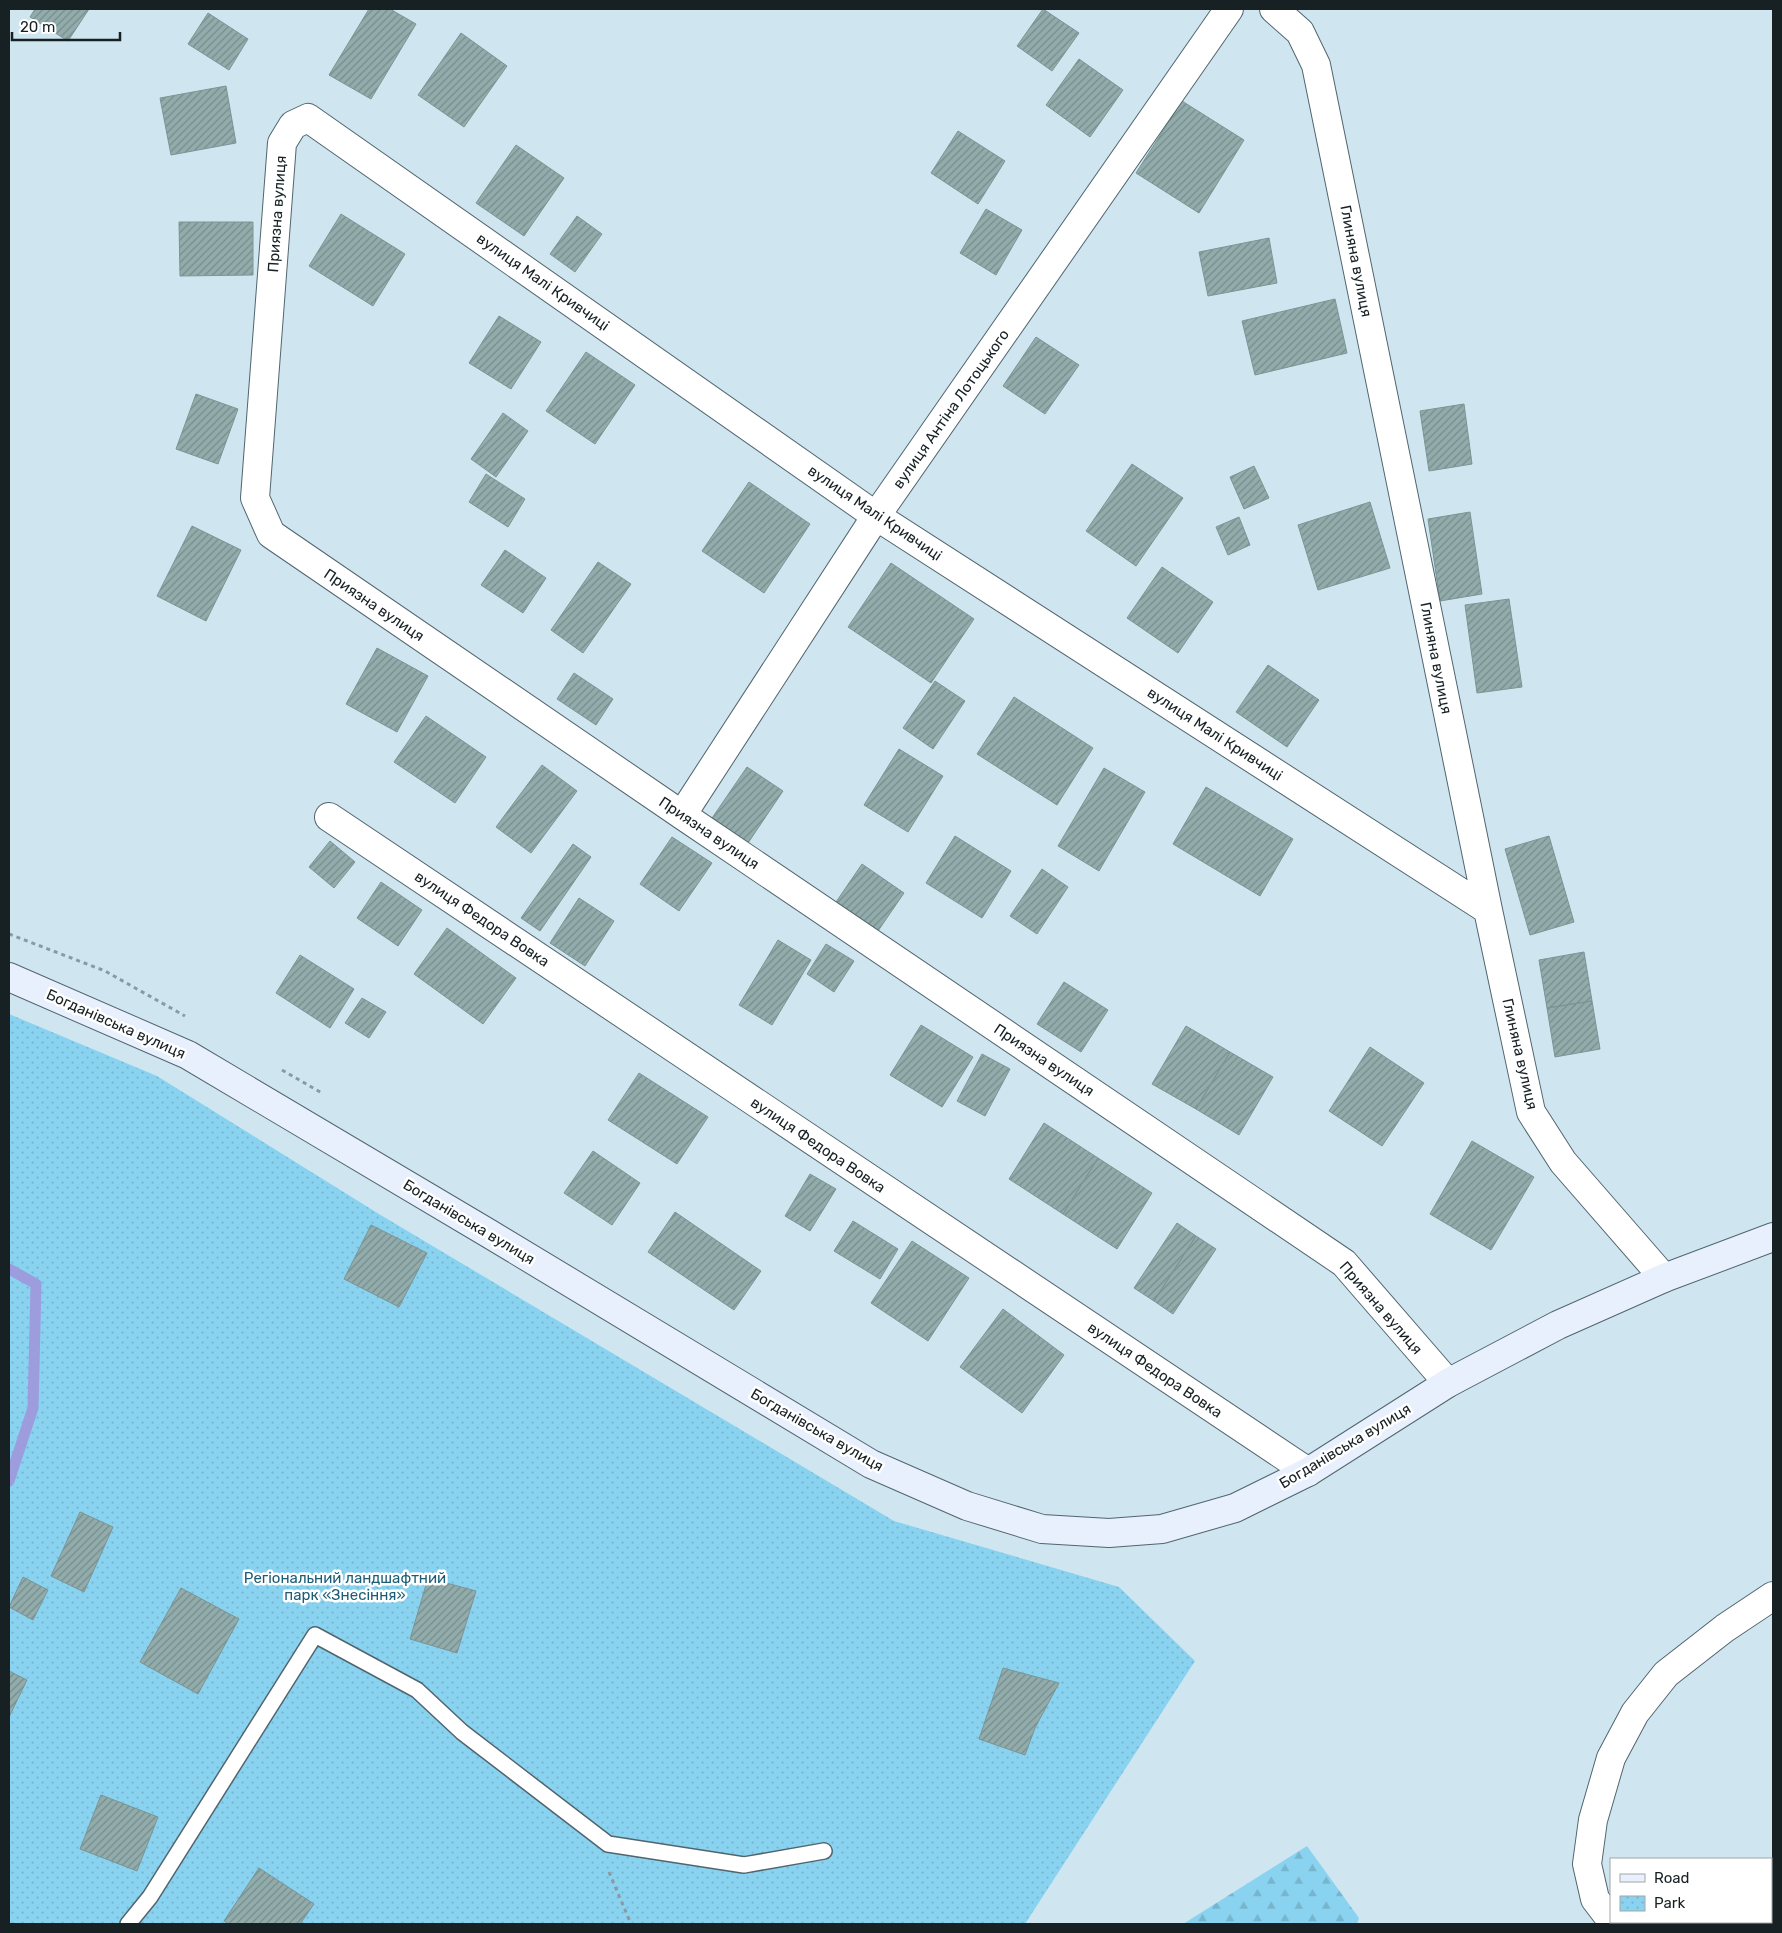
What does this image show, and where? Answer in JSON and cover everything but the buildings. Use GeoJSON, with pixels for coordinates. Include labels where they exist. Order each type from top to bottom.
{"type":"FeatureCollection","features":[{"type":"Feature","properties":{"kind":"main road","name":"Богданівська вулиця"},"geometry":{"type":"LineString","coordinates":[[9,977],[188,1055],[871,1464],[967,1506],[1042,1529],[1109,1533],[1162,1529],[1235,1508],[1308,1472],[1448,1383],[1558,1325],[1664,1278],[1773,1237]]}},
{"type":"Feature","properties":{"kind":"street","name":"вулиця Антіна Лотоцького"},"geometry":{"type":"LineString","coordinates":[[682,815],[876,516],[1229,9]]}},
{"type":"Feature","properties":{"kind":"street","name":"Глиняна вулиця"},"geometry":{"type":"LineString","coordinates":[[1274,9],[1300,32],[1316,65],[1488,910],[1532,1112],[1564,1162],[1664,1278]]}},
{"type":"Feature","properties":{"kind":"street","name":"вулиця Малі Кривчиці"},"geometry":{"type":"LineString","coordinates":[[282,144],[293,125],[308,118],[876,516],[1488,910]]}},
{"type":"Feature","properties":{"kind":"street","name":"Приязна вулиця"},"geometry":{"type":"LineString","coordinates":[[282,144],[255,498],[271,534],[1344,1263],[1448,1383]]}},
{"type":"Feature","properties":{"kind":"street","name":"вулиця Федора Вовка"},"geometry":{"type":"LineString","coordinates":[[329,817],[1308,1472]]}},
{"type":"Feature","properties":{"kind":"street"},"geometry":{"type":"LineString","coordinates":[[1610,1918],[1595,1899],[1587,1864],[1593,1820],[1611,1758],[1635,1713],[1666,1674],[1725,1628],[1773,1596]]}},
{"type":"Feature","properties":{"kind":"lane"},"geometry":{"type":"LineString","coordinates":[[128,1924],[150,1897],[315,1635],[417,1690],[462,1732],[608,1844],[744,1865],[824,1850]]}},
{"type":"Feature","properties":{"kind":"path"},"geometry":{"type":"LineString","coordinates":[[9,934],[105,971],[189,1018]]}},
{"type":"Feature","properties":{"kind":"path"},"geometry":{"type":"LineString","coordinates":[[280,1069],[322,1094]]}},
{"type":"Feature","properties":{"kind":"path"},"geometry":{"type":"LineString","coordinates":[[586,1827],[600,1850],[631,1924]]}},
{"type":"Feature","properties":{"kind":"green space","name":"Регіональний ландшафтний парк «Знесіння»"},"geometry":{"type":"Polygon","coordinates":[[[9,1014],[157,1076],[379,1214],[894,1521],[1119,1587],[1195,1661],[1025,1924],[9,1924],[9,1014]]]}},
{"type":"Feature","properties":{"kind":"green space"},"geometry":{"type":"Polygon","coordinates":[[[1307,1846],[1359,1918],[1357,1924],[1183,1924],[1307,1846]]]}},
{"type":"Feature","properties":{"kind":"waterway"},"geometry":{"type":"LineString","coordinates":[[9,1269],[36,1284],[33,1408],[9,1481]]}}]}
